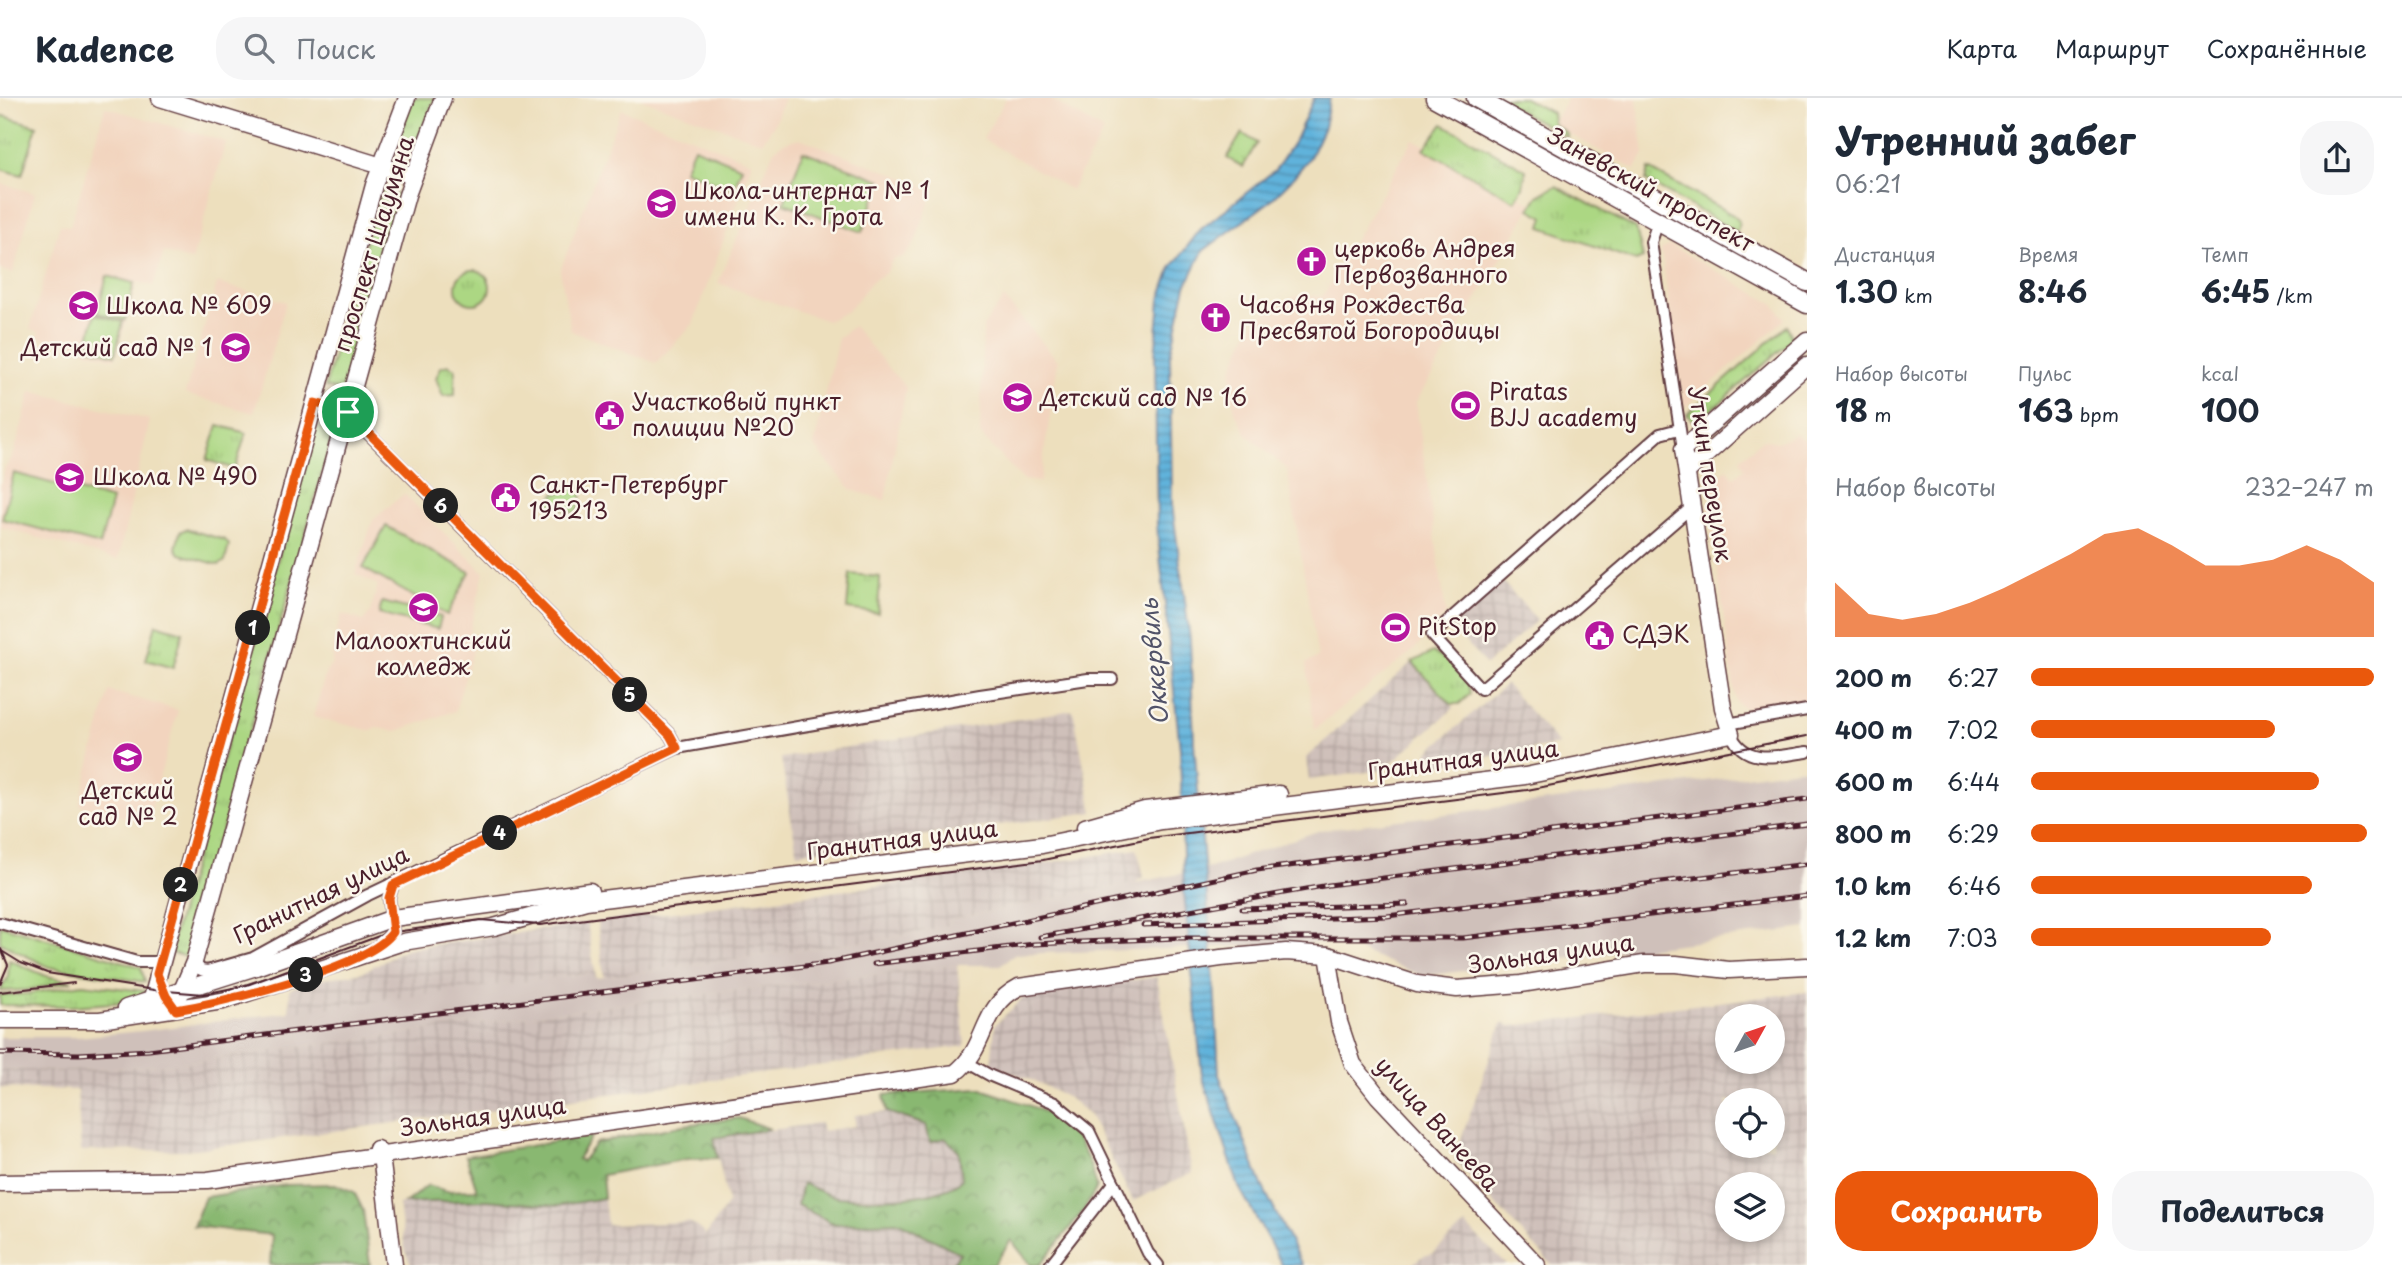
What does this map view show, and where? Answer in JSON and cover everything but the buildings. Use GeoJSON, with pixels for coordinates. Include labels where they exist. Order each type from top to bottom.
{"type":"FeatureCollection","features":[{"type":"Feature","properties":{"kind":"main road","name":"Заневский проспект"},"geometry":{"type":"LineString","coordinates":[[1435,98],[1807,304]]}},
{"type":"Feature","properties":{"kind":"main road","name":"Заневский проспект"},"geometry":{"type":"LineString","coordinates":[[1476,98],[1807,282]]}},
{"type":"Feature","properties":{"kind":"street"},"geometry":{"type":"LineString","coordinates":[[160,98],[414,176]]}},
{"type":"Feature","properties":{"kind":"street","name":"проспект Шаумяна"},"geometry":{"type":"LineString","coordinates":[[159,968],[382,166],[407,98]]}},
{"type":"Feature","properties":{"kind":"street","name":"проспект Шаумяна"},"geometry":{"type":"LineString","coordinates":[[168,1000],[194,962],[414,176],[443,98]]}},
{"type":"Feature","properties":{"kind":"street","name":"Уткин переулок"},"geometry":{"type":"LineString","coordinates":[[1658,222],[1651,242],[1729,729]]}},
{"type":"Feature","properties":{"kind":"street"},"geometry":{"type":"LineString","coordinates":[[1683,449],[1807,340]]}},
{"type":"Feature","properties":{"kind":"street"},"geometry":{"type":"LineString","coordinates":[[1688,471],[1807,365]]}},
{"type":"Feature","properties":{"kind":"street"},"geometry":{"type":"LineString","coordinates":[[315,403],[348,412],[670,735],[677,748]]}},
{"type":"Feature","properties":{"kind":"street"},"geometry":{"type":"LineString","coordinates":[[1679,429],[1660,434],[1647,444],[1432,635],[1486,686],[1693,506]]}},
{"type":"Feature","properties":{"kind":"street","name":"Гранитная улица"},"geometry":{"type":"LineString","coordinates":[[194,962],[201,970],[207,971],[254,963],[313,922],[677,748],[980,695],[1088,679],[1112,679]]}},
{"type":"Feature","properties":{"kind":"street","name":"Гранитная улица"},"geometry":{"type":"LineString","coordinates":[[0,1020],[100,1020],[168,1000],[254,963],[393,918],[529,897],[1040,835],[1161,814],[1524,766],[1729,729],[1807,710]]}},
{"type":"Feature","properties":{"kind":"street"},"geometry":{"type":"LineString","coordinates":[[1729,729],[1739,748],[1751,755],[1768,757],[1807,752]]}},
{"type":"Feature","properties":{"kind":"street","name":"Гранитная улица"},"geometry":{"type":"LineString","coordinates":[[0,1011],[100,1011],[168,1000],[223,1001],[281,985],[403,942],[494,927],[586,901],[1042,845],[1161,814]]}},
{"type":"Feature","properties":{"kind":"street"},"geometry":{"type":"LineString","coordinates":[[367,954],[390,937],[395,927],[389,898],[393,885]]}},
{"type":"Feature","properties":{"kind":"street"},"geometry":{"type":"LineString","coordinates":[[0,923],[159,968],[168,1000]]}},
{"type":"Feature","properties":{"kind":"street","name":"Зольная улица"},"geometry":{"type":"LineString","coordinates":[[0,1183],[208,1180],[376,1153],[955,1073],[968,1063],[976,1051],[993,1008],[1019,987],[1221,958],[1286,952],[1328,955],[1417,984],[1457,989],[1521,984],[1644,964],[1676,964],[1740,971],[1807,966]]}},
{"type":"Feature","properties":{"kind":"street","name":"улица Ванеева"},"geometry":{"type":"LineString","coordinates":[[1328,955],[1339,1022],[1353,1064],[1378,1097],[1537,1265]]}},
{"type":"Feature","properties":{"kind":"street"},"geometry":{"type":"LineString","coordinates":[[968,1063],[991,1076],[1032,1091],[1072,1114],[1089,1131],[1148,1253],[1158,1265]]}},
{"type":"Feature","properties":{"kind":"street"},"geometry":{"type":"LineString","coordinates":[[376,1153],[386,1265]]}},
{"type":"Feature","properties":{"kind":"street"},"geometry":{"type":"LineString","coordinates":[[376,1153],[394,1265]]}},
{"type":"Feature","properties":{"kind":"street","name":"Зольная улица"},"geometry":{"type":"LineString","coordinates":[[0,1174],[206,1170],[376,1153]]}},
{"type":"Feature","properties":{"kind":"street"},"geometry":{"type":"LineString","coordinates":[[1049,1265],[1114,1183]]}},
{"type":"Feature","properties":{"kind":"shaded area"},"geometry":{"type":"Polygon","coordinates":[[[639,98],[784,98],[774,125],[762,142],[639,98]]]}},
{"type":"Feature","properties":{"kind":"shaded area"},"geometry":{"type":"Polygon","coordinates":[[[1006,98],[1049,98],[1104,131],[1071,190],[983,139],[1006,98]]]}},
{"type":"Feature","properties":{"kind":"shaded area"},"geometry":{"type":"Polygon","coordinates":[[[1567,98],[1637,98],[1644,155],[1635,170],[1553,124],[1567,98]]]}},
{"type":"Feature","properties":{"kind":"shaded area"},"geometry":{"type":"Polygon","coordinates":[[[105,107],[226,142],[192,261],[164,252],[153,286],[137,282],[115,359],[38,337],[39,332],[30,329],[60,224],[70,227],[105,107]]]}},
{"type":"Feature","properties":{"kind":"shaded area","name":"Школа-интернат № 1 имени К. К. Грота"},"geometry":{"type":"Polygon","coordinates":[[[621,109],[752,162],[693,324],[656,363],[571,331],[560,271],[621,109]]]}},
{"type":"Feature","properties":{"kind":"shaded area"},"geometry":{"type":"Polygon","coordinates":[[[799,138],[921,184],[930,192],[930,201],[915,243],[904,257],[893,259],[886,273],[872,281],[848,311],[827,321],[718,283],[774,150],[783,143],[799,138]]]}},
{"type":"Feature","properties":{"kind":"shaded area"},"geometry":{"type":"Polygon","coordinates":[[[1413,139],[1533,204],[1416,402],[1446,614],[1414,650],[1314,730],[1306,663],[1318,658],[1287,469],[1247,435],[1235,412],[1231,389],[1232,369],[1251,325],[1274,305],[1297,296],[1323,296],[1413,139]]]}},
{"type":"Feature","properties":{"kind":"shaded area","name":"Детский сад № 1"},"geometry":{"type":"Polygon","coordinates":[[[0,183],[35,193],[13,273],[0,270],[0,183]]]}},
{"type":"Feature","properties":{"kind":"shaded area"},"geometry":{"type":"Polygon","coordinates":[[[1670,245],[1774,304],[1785,319],[1684,408],[1661,250],[1670,245]]]}},
{"type":"Feature","properties":{"kind":"shaded area","name":"Детский сад № 1"},"geometry":{"type":"Polygon","coordinates":[[[217,283],[286,302],[254,413],[185,394],[217,283]]]}},
{"type":"Feature","properties":{"kind":"shaded area","name":"Детский сад № 16"},"geometry":{"type":"Polygon","coordinates":[[[1004,298],[1058,361],[1040,482],[1023,480],[980,434],[983,326],[1004,298]]]}},
{"type":"Feature","properties":{"kind":"shaded area"},"geometry":{"type":"Polygon","coordinates":[[[853,326],[906,388],[885,500],[852,490],[814,446],[838,338],[853,326]]]}},
{"type":"Feature","properties":{"kind":"shaded area","name":"Школа № 490"},"geometry":{"type":"Polygon","coordinates":[[[31,391],[150,420],[118,560],[0,527],[0,486],[5,468],[14,454],[31,391]]]}},
{"type":"Feature","properties":{"kind":"shaded area"},"geometry":{"type":"Polygon","coordinates":[[[1796,434],[1807,441],[1807,703],[1747,710],[1736,702],[1708,504],[1712,504],[1713,481],[1727,469],[1734,477],[1744,469],[1740,459],[1763,439],[1777,442],[1796,434]]]}},
{"type":"Feature","properties":{"kind":"shaded area","name":"Малоохтинский колледж"},"geometry":{"type":"Polygon","coordinates":[[[404,494],[484,572],[467,642],[475,644],[455,711],[397,731],[376,728],[372,731],[313,717],[326,672],[332,664],[333,643],[342,614],[363,621],[370,613],[378,585],[355,574],[373,520],[404,494]]]}},
{"type":"Feature","properties":{"kind":"shaded area"},"geometry":{"type":"Polygon","coordinates":[[[1502,581],[1537,620],[1486,665],[1451,626],[1502,581]]]}},
{"type":"Feature","properties":{"kind":"shaded area"},"geometry":{"type":"Polygon","coordinates":[[[1412,662],[1454,708],[1383,770],[1309,780],[1306,758],[1412,662]]]}},
{"type":"Feature","properties":{"kind":"shaded area"},"geometry":{"type":"Polygon","coordinates":[[[1506,684],[1559,745],[1437,765],[1427,753],[1506,684]]]}},
{"type":"Feature","properties":{"kind":"shaded area","name":"Детский сад № 2"},"geometry":{"type":"Polygon","coordinates":[[[109,691],[178,710],[147,823],[79,805],[109,691]]]}},
{"type":"Feature","properties":{"kind":"shaded area"},"geometry":{"type":"Polygon","coordinates":[[[1073,710],[1093,812],[797,853],[781,758],[1073,710]]]}},
{"type":"Feature","properties":{"kind":"shaded area"},"geometry":{"type":"Polygon","coordinates":[[[1807,768],[1807,928],[1422,976],[1349,946],[1334,943],[1016,954],[1000,965],[957,965],[650,1000],[174,1064],[65,1071],[0,1069],[0,1037],[77,1037],[142,1031],[590,973],[596,978],[890,938],[948,926],[952,919],[1210,868],[1321,830],[1807,768]]]}},
{"type":"Feature","properties":{"kind":"shaded area"},"geometry":{"type":"Polygon","coordinates":[[[1137,849],[1144,877],[1134,883],[952,919],[948,926],[890,938],[604,977],[597,922],[1001,870],[1137,849]]]}},
{"type":"Feature","properties":{"kind":"shaded area"},"geometry":{"type":"Polygon","coordinates":[[[587,923],[596,978],[589,973],[289,1014],[290,989],[311,981],[363,972],[405,949],[587,923]]]}},
{"type":"Feature","properties":{"kind":"shaded area"},"geometry":{"type":"Polygon","coordinates":[[[957,965],[965,1046],[238,1144],[187,1150],[81,1151],[77,1090],[0,1088],[0,1069],[65,1071],[174,1064],[650,1000],[957,965]]]}},
{"type":"Feature","properties":{"kind":"shaded area"},"geometry":{"type":"Polygon","coordinates":[[[1157,977],[1192,1173],[1133,1201],[1089,1114],[1070,1099],[1037,1082],[991,1065],[995,1025],[1027,994],[1157,977]]]}},
{"type":"Feature","properties":{"kind":"shaded area"},"geometry":{"type":"Polygon","coordinates":[[[1807,992],[1807,1265],[1552,1265],[1454,1159],[1502,1023],[1511,1026],[1807,992]]]}},
{"type":"Feature","properties":{"kind":"shaded area"},"geometry":{"type":"Polygon","coordinates":[[[887,1112],[927,1125],[930,1142],[945,1138],[959,1151],[962,1179],[952,1189],[894,1198],[837,1197],[802,1183],[834,1224],[899,1222],[961,1253],[972,1265],[411,1265],[405,1251],[399,1205],[405,1203],[486,1200],[557,1206],[604,1198],[607,1225],[686,1222],[692,1223],[706,1235],[728,1203],[714,1138],[820,1123],[822,1131],[855,1126],[855,1115],[887,1112]]]}},
{"type":"Feature","properties":{"kind":"shaded area"},"geometry":{"type":"Polygon","coordinates":[[[1465,1225],[1507,1265],[1411,1265],[1423,1256],[1432,1254],[1465,1225]]]}},
{"type":"Feature","properties":{"kind":"green space"},"geometry":{"type":"Polygon","coordinates":[[[412,98],[435,98],[416,150],[395,142],[412,98]]]}},
{"type":"Feature","properties":{"kind":"green space"},"geometry":{"type":"Polygon","coordinates":[[[1497,98],[1524,98],[1552,113],[1553,124],[1567,133],[1567,137],[1497,98]]]}},
{"type":"Feature","properties":{"kind":"green space"},"geometry":{"type":"Polygon","coordinates":[[[0,115],[37,126],[22,175],[0,169],[0,115]]]}},
{"type":"Feature","properties":{"kind":"green space"},"geometry":{"type":"Polygon","coordinates":[[[1443,124],[1526,170],[1523,187],[1515,201],[1424,149],[1443,124]]]}},
{"type":"Feature","properties":{"kind":"green space"},"geometry":{"type":"Polygon","coordinates":[[[1242,133],[1257,143],[1243,167],[1227,158],[1242,133]]]}},
{"type":"Feature","properties":{"kind":"green space"},"geometry":{"type":"Polygon","coordinates":[[[694,147],[742,167],[733,190],[684,170],[694,147]]]}},
{"type":"Feature","properties":{"kind":"green space"},"geometry":{"type":"Polygon","coordinates":[[[803,151],[881,180],[862,232],[784,203],[803,151]]]}},
{"type":"Feature","properties":{"kind":"green space"},"geometry":{"type":"Polygon","coordinates":[[[1649,169],[1733,215],[1739,221],[1737,232],[1646,181],[1649,169]]]}},
{"type":"Feature","properties":{"kind":"green space"},"geometry":{"type":"Polygon","coordinates":[[[1556,186],[1636,229],[1643,258],[1636,261],[1541,227],[1544,217],[1530,209],[1538,196],[1556,186]]]}},
{"type":"Feature","properties":{"kind":"green space"},"geometry":{"type":"Polygon","coordinates":[[[380,190],[399,195],[344,392],[325,387],[380,190]]]}},
{"type":"Feature","properties":{"kind":"green space"},"geometry":{"type":"Polygon","coordinates":[[[473,270],[485,275],[490,287],[485,299],[473,304],[461,299],[456,287],[461,275],[473,270]]]}},
{"type":"Feature","properties":{"kind":"green space"},"geometry":{"type":"Polygon","coordinates":[[[107,276],[134,283],[125,320],[97,313],[107,276]]]}},
{"type":"Feature","properties":{"kind":"green space"},"geometry":{"type":"Polygon","coordinates":[[[95,314],[123,322],[115,355],[87,347],[95,314]]]}},
{"type":"Feature","properties":{"kind":"green space"},"geometry":{"type":"Polygon","coordinates":[[[1787,326],[1793,339],[1696,424],[1687,414],[1787,326]]]}},
{"type":"Feature","properties":{"kind":"green space"},"geometry":{"type":"Polygon","coordinates":[[[448,365],[455,369],[455,395],[443,396],[436,378],[441,367],[448,365]]]}},
{"type":"Feature","properties":{"kind":"green space"},"geometry":{"type":"Polygon","coordinates":[[[218,425],[246,433],[235,469],[207,460],[218,425]]]}},
{"type":"Feature","properties":{"kind":"green space"},"geometry":{"type":"Polygon","coordinates":[[[315,426],[334,431],[187,957],[169,952],[315,426]]]}},
{"type":"Feature","properties":{"kind":"green space"},"geometry":{"type":"Polygon","coordinates":[[[14,473],[112,500],[100,545],[2,519],[14,473]]]}},
{"type":"Feature","properties":{"kind":"green space"},"geometry":{"type":"Polygon","coordinates":[[[583,486],[578,514],[549,505],[555,493],[583,486]]]}},
{"type":"Feature","properties":{"kind":"green space"},"geometry":{"type":"Polygon","coordinates":[[[386,526],[470,572],[447,615],[363,568],[386,526]]]}},
{"type":"Feature","properties":{"kind":"green space"},"geometry":{"type":"Polygon","coordinates":[[[186,529],[225,540],[229,545],[225,561],[219,565],[180,554],[176,548],[180,532],[186,529]]]}},
{"type":"Feature","properties":{"kind":"green space"},"geometry":{"type":"Polygon","coordinates":[[[850,574],[880,577],[878,613],[847,609],[850,574]]]}},
{"type":"Feature","properties":{"kind":"green space"},"geometry":{"type":"Polygon","coordinates":[[[382,602],[441,617],[438,629],[379,614],[382,602]]]}},
{"type":"Feature","properties":{"kind":"green space"},"geometry":{"type":"Polygon","coordinates":[[[156,624],[183,632],[173,668],[146,660],[156,624]]]}},
{"type":"Feature","properties":{"kind":"green space"},"geometry":{"type":"Polygon","coordinates":[[[1433,652],[1451,664],[1466,681],[1470,694],[1459,704],[1451,704],[1412,662],[1433,652]]]}},
{"type":"Feature","properties":{"kind":"green space"},"geometry":{"type":"Polygon","coordinates":[[[0,925],[141,967],[145,982],[49,967],[0,943],[0,925]]]}},
{"type":"Feature","properties":{"kind":"green space"},"geometry":{"type":"Polygon","coordinates":[[[9,960],[46,976],[72,981],[27,990],[0,991],[8,977],[9,960]]]}},
{"type":"Feature","properties":{"kind":"green space"},"geometry":{"type":"Polygon","coordinates":[[[82,984],[146,991],[138,1001],[73,1006],[0,1005],[0,995],[27,994],[82,984]]]}},
{"type":"Feature","properties":{"kind":"green space"},"geometry":{"type":"Polygon","coordinates":[[[979,1088],[1055,1118],[1068,1128],[1089,1162],[1097,1187],[1084,1210],[1040,1265],[1031,1265],[1011,1240],[994,1265],[951,1265],[960,1253],[899,1222],[834,1224],[797,1205],[802,1183],[833,1196],[867,1199],[921,1195],[952,1186],[962,1179],[959,1151],[945,1138],[930,1142],[926,1125],[887,1112],[884,1095],[979,1088]]]}},
{"type":"Feature","properties":{"kind":"green space"},"geometry":{"type":"Polygon","coordinates":[[[739,1118],[770,1129],[714,1138],[718,1158],[688,1159],[602,1175],[604,1198],[557,1206],[486,1200],[405,1203],[428,1185],[446,1191],[477,1190],[466,1156],[592,1136],[577,1159],[582,1161],[596,1143],[684,1125],[739,1118]]]}},
{"type":"Feature","properties":{"kind":"green space"},"geometry":{"type":"Polygon","coordinates":[[[335,1184],[354,1192],[363,1210],[370,1265],[270,1265],[272,1235],[193,1226],[205,1197],[287,1185],[335,1184]]]}},
{"type":"Feature","properties":{"kind":"water"},"geometry":{"type":"Polygon","coordinates":[[[1314,98],[1330,98],[1324,127],[1310,157],[1269,202],[1203,251],[1186,286],[1170,356],[1172,504],[1190,639],[1194,743],[1219,1075],[1262,1185],[1302,1265],[1282,1265],[1239,1187],[1202,1076],[1184,892],[1180,749],[1157,527],[1155,356],[1160,300],[1171,268],[1200,230],[1275,170],[1296,138],[1314,98]]]}},
{"type":"Feature","properties":{"kind":"tram line"},"geometry":{"type":"LineString","coordinates":[[0,950],[21,963],[47,973],[154,990],[204,994],[247,985],[387,933],[481,920],[540,925],[1043,860],[1149,838],[1527,790],[1807,736]]}},
{"type":"Feature","properties":{"kind":"tram line"},"geometry":{"type":"LineString","coordinates":[[0,984],[8,965],[1,949]]}},
{"type":"Feature","properties":{"kind":"tram line"},"geometry":{"type":"LineString","coordinates":[[0,992],[74,983]]}},
{"type":"Feature","properties":{"kind":"railway"},"geometry":{"type":"LineString","coordinates":[[0,1053],[79,1054],[149,1050],[828,963],[1257,870],[1807,799]]}},
{"type":"Feature","properties":{"kind":"railway"},"geometry":{"type":"LineString","coordinates":[[1040,937],[1329,885],[1807,824]]}},
{"type":"Feature","properties":{"kind":"railway"},"geometry":{"type":"LineString","coordinates":[[1143,925],[1387,916],[1807,864]]}},
{"type":"Feature","properties":{"kind":"railway"},"geometry":{"type":"LineString","coordinates":[[874,964],[1034,944],[1177,938],[1463,938],[1807,896]]}},
{"type":"Feature","properties":{"kind":"railway"},"geometry":{"type":"LineString","coordinates":[[1242,909],[1407,904]]}},
{"type":"Feature","properties":{"kind":"place","name":"Школа-интернат № 1 имени К. К. Грота"},"geometry":{"type":"Point","coordinates":[661,204]}},
{"type":"Feature","properties":{"kind":"place","name":"церковь Андрея Первозванного"},"geometry":{"type":"Point","coordinates":[1311,262]}},
{"type":"Feature","properties":{"kind":"place","name":"Школа № 609"},"geometry":{"type":"Point","coordinates":[83,306]}},
{"type":"Feature","properties":{"kind":"place","name":"Часовня Рождества Пресвятой Богородицы"},"geometry":{"type":"Point","coordinates":[1216,318]}},
{"type":"Feature","properties":{"kind":"place","name":"Детский сад № 1"},"geometry":{"type":"Point","coordinates":[235,348]}},
{"type":"Feature","properties":{"kind":"place","name":"Детский сад № 16"},"geometry":{"type":"Point","coordinates":[1017,398]}},
{"type":"Feature","properties":{"kind":"place","name":"Piratas BJJ academy"},"geometry":{"type":"Point","coordinates":[1466,405]}},
{"type":"Feature","properties":{"kind":"place","name":"Участковый пункт полиции №20"},"geometry":{"type":"Point","coordinates":[609,415]}},
{"type":"Feature","properties":{"kind":"place","name":"Школа № 490"},"geometry":{"type":"Point","coordinates":[70,477]}},
{"type":"Feature","properties":{"kind":"place","name":"Санкт-Петербург 195213"},"geometry":{"type":"Point","coordinates":[506,498]}},
{"type":"Feature","properties":{"kind":"place","name":"Малоохтинский колледж"},"geometry":{"type":"Point","coordinates":[423,607]}},
{"type":"Feature","properties":{"kind":"place","name":"PitStop"},"geometry":{"type":"Point","coordinates":[1395,627]}},
{"type":"Feature","properties":{"kind":"place","name":"СДЭК"},"geometry":{"type":"Point","coordinates":[1599,635]}},
{"type":"Feature","properties":{"kind":"place","name":"Детский сад № 2"},"geometry":{"type":"Point","coordinates":[128,757]}},
{"type":"Feature","properties":{"kind":"route"},"geometry":{"type":"LineString","coordinates":[[315,403],[348,412],[670,735],[677,748],[393,885],[389,898],[395,927],[390,937],[367,954],[281,985],[223,1001],[176,1010],[166,996],[157,974],[315,403]]}},
{"type":"Feature","properties":{"kind":"water label","name":"Оккервиль"},"geometry":{"type":"Point","coordinates":[1155,662]}}]}
